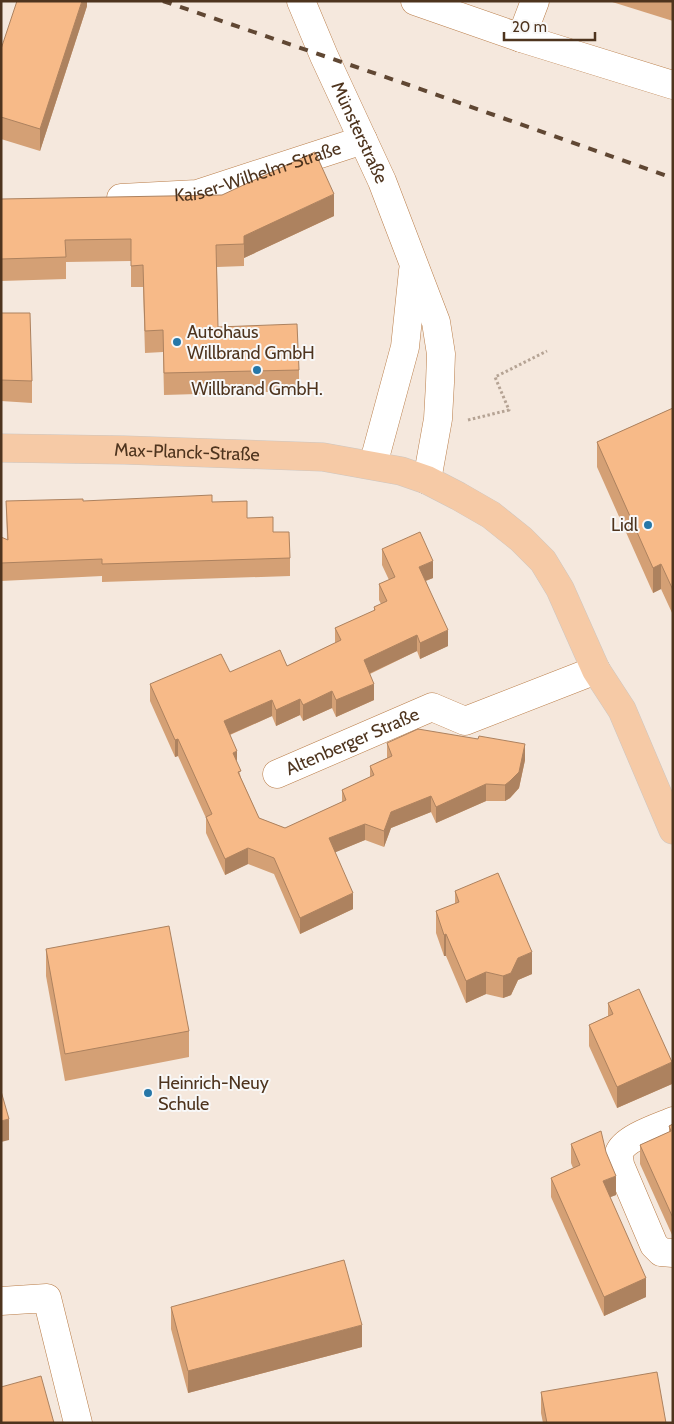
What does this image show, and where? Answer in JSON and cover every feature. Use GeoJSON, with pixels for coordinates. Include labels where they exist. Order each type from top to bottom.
{"type":"FeatureCollection","features":[{"type":"Feature","properties":{"kind":"main road","name":"Max-Planck-Straße"},"geometry":{"type":"LineString","coordinates":[[1,448],[322,457],[373,464]]}},
{"type":"Feature","properties":{"kind":"main road"},"geometry":{"type":"LineString","coordinates":[[373,464],[402,471],[427,480],[491,515],[544,561],[560,588],[596,670],[622,710],[673,830]]}},
{"type":"Feature","properties":{"kind":"street","name":"Münsterstraße"},"geometry":{"type":"LineString","coordinates":[[301,1],[382,181],[436,322],[441,354],[438,419],[427,480]]}},
{"type":"Feature","properties":{"kind":"street"},"geometry":{"type":"LineString","coordinates":[[415,1],[522,38],[673,85]]}},
{"type":"Feature","properties":{"kind":"street"},"geometry":{"type":"LineString","coordinates":[[522,38],[535,1]]}},
{"type":"Feature","properties":{"kind":"street","name":"Kaiser-Wilhelm-Straße"},"geometry":{"type":"LineString","coordinates":[[99,200],[197,194],[363,140]]}},
{"type":"Feature","properties":{"kind":"street","name":"Münsterstraße"},"geometry":{"type":"LineString","coordinates":[[373,464],[405,347],[414,264]]}},
{"type":"Feature","properties":{"kind":"street","name":"Altenberger Straße"},"geometry":{"type":"LineString","coordinates":[[277,774],[432,707],[465,720],[596,670]]}},
{"type":"Feature","properties":{"kind":"street"},"geometry":{"type":"LineString","coordinates":[[673,1121],[631,1140],[622,1147],[618,1155],[620,1165],[654,1245],[660,1252],[673,1253]]}},
{"type":"Feature","properties":{"kind":"street"},"geometry":{"type":"LineString","coordinates":[[1,1301],[47,1298],[78,1423]]}},
{"type":"Feature","properties":{"kind":"path"},"geometry":{"type":"LineString","coordinates":[[438,419],[452,424],[510,410],[495,377],[547,352]]}},
{"type":"Feature","properties":{"kind":"building"},"geometry":{"type":"Polygon","coordinates":[[[17,1],[82,1],[40,129],[1,117],[1,49],[17,1]]]}},
{"type":"Feature","properties":{"kind":"building"},"geometry":{"type":"Polygon","coordinates":[[[315,152],[334,194],[244,236],[244,244],[216,245],[218,327],[297,324],[299,370],[164,373],[163,330],[145,331],[143,265],[131,266],[131,239],[65,240],[66,257],[1,259],[1,199],[222,195],[315,152]]]}},
{"type":"Feature","properties":{"kind":"building"},"geometry":{"type":"Polygon","coordinates":[[[1,313],[30,313],[32,381],[1,380],[1,313]]]}},
{"type":"Feature","properties":{"kind":"building","name":"Lidl"},"geometry":{"type":"Polygon","coordinates":[[[673,408],[673,590],[661,564],[653,568],[597,442],[673,408]]]}},
{"type":"Feature","properties":{"kind":"building"},"geometry":{"type":"Polygon","coordinates":[[[212,495],[212,502],[247,501],[247,518],[273,517],[273,532],[289,532],[290,558],[102,564],[102,559],[1,563],[1,537],[8,540],[6,501],[83,499],[83,501],[212,495]]]}},
{"type":"Feature","properties":{"kind":"building"},"geometry":{"type":"Polygon","coordinates":[[[420,532],[433,561],[419,567],[448,630],[420,643],[417,635],[364,660],[374,684],[336,700],[332,691],[303,705],[300,699],[276,710],[272,700],[224,721],[237,751],[233,753],[241,771],[238,772],[259,818],[285,828],[346,800],[342,790],[374,775],[370,766],[392,756],[387,743],[418,729],[478,739],[479,736],[525,744],[519,772],[505,785],[486,784],[436,807],[431,796],[391,812],[384,831],[365,824],[329,838],[353,893],[300,918],[274,858],[248,848],[225,859],[206,817],[212,814],[178,739],[175,740],[150,684],[221,654],[230,672],[280,650],[287,666],[341,640],[335,628],[375,610],[374,607],[387,601],[379,584],[395,577],[382,549],[420,532]]]}},
{"type":"Feature","properties":{"kind":"building"},"geometry":{"type":"Polygon","coordinates":[[[498,873],[532,952],[518,958],[511,973],[503,976],[486,972],[466,981],[446,934],[444,935],[436,911],[459,902],[455,891],[498,873]]]}},
{"type":"Feature","properties":{"kind":"building"},"geometry":{"type":"Polygon","coordinates":[[[169,926],[189,1031],[65,1054],[46,949],[169,926]]]}},
{"type":"Feature","properties":{"kind":"building"},"geometry":{"type":"Polygon","coordinates":[[[639,989],[672,1062],[617,1087],[589,1025],[613,1014],[608,1003],[639,989]]]}},
{"type":"Feature","properties":{"kind":"building"},"geometry":{"type":"Polygon","coordinates":[[[1,1091],[9,1119],[1,1121],[1,1091]]]}},
{"type":"Feature","properties":{"kind":"building"},"geometry":{"type":"Polygon","coordinates":[[[673,1124],[673,1218],[640,1145],[671,1131],[669,1126],[673,1124]]]}},
{"type":"Feature","properties":{"kind":"building"},"geometry":{"type":"Polygon","coordinates":[[[601,1131],[606,1152],[616,1176],[603,1181],[646,1278],[604,1297],[551,1178],[580,1165],[571,1144],[601,1131]]]}},
{"type":"Feature","properties":{"kind":"building"},"geometry":{"type":"Polygon","coordinates":[[[344,1260],[362,1325],[188,1371],[171,1307],[344,1260]]]}},
{"type":"Feature","properties":{"kind":"building"},"geometry":{"type":"Polygon","coordinates":[[[657,1372],[666,1423],[547,1423],[541,1392],[657,1372]]]}},
{"type":"Feature","properties":{"kind":"building"},"geometry":{"type":"Polygon","coordinates":[[[41,1376],[54,1423],[1,1423],[1,1387],[41,1376]]]}},
{"type":"Feature","properties":{"kind":"railway"},"geometry":{"type":"LineString","coordinates":[[163,1],[673,178]]}},
{"type":"Feature","properties":{"kind":"place","name":"Autohaus Willbrand GmbH"},"geometry":{"type":"Point","coordinates":[177,342]}},
{"type":"Feature","properties":{"kind":"place","name":"Willbrand GmbH."},"geometry":{"type":"Point","coordinates":[257,370]}},
{"type":"Feature","properties":{"kind":"place","name":"Lidl"},"geometry":{"type":"Point","coordinates":[648,525]}},
{"type":"Feature","properties":{"kind":"place","name":"Heinrich-Neuy Schule"},"geometry":{"type":"Point","coordinates":[148,1093]}}]}
